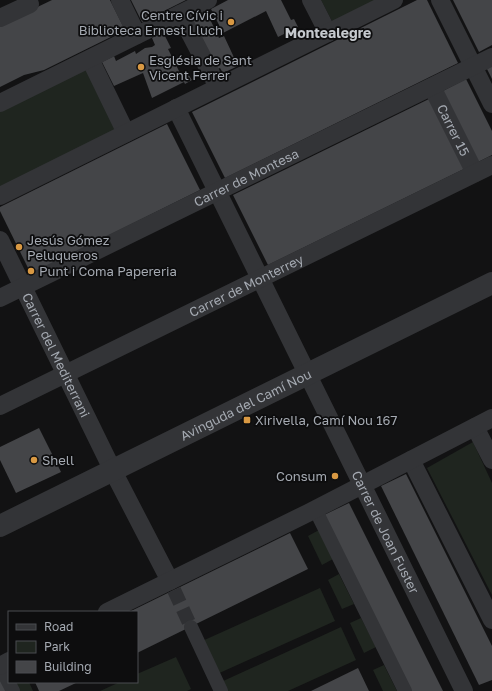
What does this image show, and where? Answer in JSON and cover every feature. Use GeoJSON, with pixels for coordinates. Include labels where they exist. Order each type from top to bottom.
{"type":"FeatureCollection","features":[{"type":"Feature","properties":{"kind":"street"},"geometry":{"type":"LineString","coordinates":[[120,0],[137,35]]}},
{"type":"Feature","properties":{"kind":"street"},"geometry":{"type":"LineString","coordinates":[[0,103],[208,0]]}},
{"type":"Feature","properties":{"kind":"street"},"geometry":{"type":"LineString","coordinates":[[312,0],[328,33]]}},
{"type":"Feature","properties":{"kind":"street"},"geometry":{"type":"LineString","coordinates":[[0,196],[394,0]]}},
{"type":"Feature","properties":{"kind":"street"},"geometry":{"type":"LineString","coordinates":[[440,0],[492,104]]}},
{"type":"Feature","properties":{"kind":"street"},"geometry":{"type":"LineString","coordinates":[[0,18],[32,1]]}},
{"type":"Feature","properties":{"kind":"street"},"geometry":{"type":"LineString","coordinates":[[180,14],[218,87]]}},
{"type":"Feature","properties":{"kind":"street","name":"Carrer de Montesa"},"geometry":{"type":"LineString","coordinates":[[0,298],[492,57]]}},
{"type":"Feature","properties":{"kind":"street"},"geometry":{"type":"LineString","coordinates":[[90,59],[126,133]]}},
{"type":"Feature","properties":{"kind":"street","name":"Carrer 15"},"geometry":{"type":"LineString","coordinates":[[432,87],[475,173]]}},
{"type":"Feature","properties":{"kind":"street","name":"Carrer de Joan Fuster"},"geometry":{"type":"LineString","coordinates":[[176,108],[259,279],[464,691]]}},
{"type":"Feature","properties":{"kind":"street","name":"Carrer de Monterrey"},"geometry":{"type":"LineString","coordinates":[[0,406],[492,164]]}},
{"type":"Feature","properties":{"kind":"street","name":"Carrer del Mediterrani"},"geometry":{"type":"LineString","coordinates":[[0,240],[24,286],[113,470],[172,585]]}},
{"type":"Feature","properties":{"kind":"street","name":"Avinguda del Camí Nou"},"geometry":{"type":"LineString","coordinates":[[0,526],[492,283]]}},
{"type":"Feature","properties":{"kind":"street"},"geometry":{"type":"LineString","coordinates":[[109,611],[172,585],[315,509],[492,418]]}},
{"type":"Feature","properties":{"kind":"street"},"geometry":{"type":"LineString","coordinates":[[475,427],[492,460]]}},
{"type":"Feature","properties":{"kind":"street"},"geometry":{"type":"LineString","coordinates":[[411,460],[492,620]]}},
{"type":"Feature","properties":{"kind":"street"},"geometry":{"type":"LineString","coordinates":[[315,509],[405,691]]}},
{"type":"Feature","properties":{"kind":"street"},"geometry":{"type":"LineString","coordinates":[[191,627],[221,691]]}},
{"type":"Feature","properties":{"kind":"street"},"geometry":{"type":"LineString","coordinates":[[0,666],[8,681]]}},
{"type":"Feature","properties":{"kind":"green space"},"geometry":{"type":"Polygon","coordinates":[[[321,0],[380,0],[333,23],[321,0]]]}},
{"type":"Feature","properties":{"kind":"green space"},"geometry":{"type":"Polygon","coordinates":[[[89,66],[120,129],[0,187],[0,109],[89,66]]]}},
{"type":"Feature","properties":{"kind":"green space"},"geometry":{"type":"Polygon","coordinates":[[[473,442],[492,483],[492,595],[427,468],[473,442]]]}},
{"type":"Feature","properties":{"kind":"green space"},"geometry":{"type":"Polygon","coordinates":[[[319,530],[333,559],[322,565],[308,536],[319,530]]]}},
{"type":"Feature","properties":{"kind":"green space"},"geometry":{"type":"Polygon","coordinates":[[[339,574],[354,604],[342,609],[328,580],[339,574]]]}},
{"type":"Feature","properties":{"kind":"green space"},"geometry":{"type":"Polygon","coordinates":[[[320,588],[335,621],[215,675],[200,642],[320,588]]]}},
{"type":"Feature","properties":{"kind":"green space"},"geometry":{"type":"Polygon","coordinates":[[[361,618],[376,647],[364,653],[350,623],[361,618]]]}},
{"type":"Feature","properties":{"kind":"green space"},"geometry":{"type":"Polygon","coordinates":[[[341,627],[356,660],[288,691],[226,691],[221,682],[341,627]]]}},
{"type":"Feature","properties":{"kind":"green space"},"geometry":{"type":"Polygon","coordinates":[[[176,657],[191,689],[187,691],[100,691],[118,683],[138,683],[138,674],[176,657]]]}},
{"type":"Feature","properties":{"kind":"green space"},"geometry":{"type":"Polygon","coordinates":[[[384,665],[397,691],[383,691],[373,670],[384,665]]]}},
{"type":"Feature","properties":{"kind":"green space"},"geometry":{"type":"Polygon","coordinates":[[[15,683],[29,683],[33,691],[19,691],[15,683]]]}},
{"type":"Feature","properties":{"kind":"building"},"geometry":{"type":"Polygon","coordinates":[[[52,0],[110,0],[125,30],[44,70],[24,75],[0,87],[0,25],[52,0]]]}},
{"type":"Feature","properties":{"kind":"building"},"geometry":{"type":"Polygon","coordinates":[[[131,0],[186,0],[142,22],[131,0]]]}},
{"type":"Feature","properties":{"kind":"building","name":"Centre Cívic i Biblioteca Ernest Lluch"},"geometry":{"type":"Polygon","coordinates":[[[228,0],[281,0],[291,20],[294,19],[298,27],[278,37],[266,11],[223,33],[211,9],[228,0]]]}},
{"type":"Feature","properties":{"kind":"building"},"geometry":{"type":"Polygon","coordinates":[[[417,0],[427,0],[458,63],[225,178],[192,112],[417,0]]]}},
{"type":"Feature","properties":{"kind":"building"},"geometry":{"type":"Polygon","coordinates":[[[453,0],[492,0],[492,45],[479,52],[453,0]]]}},
{"type":"Feature","properties":{"kind":"building"},"geometry":{"type":"Polygon","coordinates":[[[206,11],[219,38],[224,36],[238,66],[223,73],[220,68],[215,70],[190,19],[206,11]]]}},
{"type":"Feature","properties":{"kind":"building","name":"Església de Sant Vicent Ferrer"},"geometry":{"type":"Polygon","coordinates":[[[163,32],[171,48],[168,49],[182,77],[188,74],[192,80],[185,84],[184,82],[152,98],[143,73],[114,86],[102,62],[114,56],[116,61],[135,51],[136,54],[145,48],[152,47],[155,45],[152,38],[163,32]]]}},
{"type":"Feature","properties":{"kind":"building"},"geometry":{"type":"Polygon","coordinates":[[[492,66],[492,79],[487,69],[492,66]]]}},
{"type":"Feature","properties":{"kind":"building"},"geometry":{"type":"Polygon","coordinates":[[[466,79],[492,131],[492,155],[476,163],[441,92],[466,79]]]}},
{"type":"Feature","properties":{"kind":"building"},"geometry":{"type":"Polygon","coordinates":[[[431,98],[466,168],[268,265],[233,195],[431,98]]]}},
{"type":"Feature","properties":{"kind":"building"},"geometry":{"type":"Polygon","coordinates":[[[167,124],[200,190],[31,274],[0,211],[0,207],[167,124]]]}},
{"type":"Feature","properties":{"kind":"building"},"geometry":{"type":"Polygon","coordinates":[[[39,428],[61,472],[16,493],[0,460],[0,447],[39,428]]]}},
{"type":"Feature","properties":{"kind":"building"},"geometry":{"type":"Polygon","coordinates":[[[406,474],[492,646],[492,680],[479,685],[381,486],[406,474]]]}},
{"type":"Feature","properties":{"kind":"building"},"geometry":{"type":"Polygon","coordinates":[[[349,503],[443,691],[411,691],[324,515],[349,503]]]}},
{"type":"Feature","properties":{"kind":"building"},"geometry":{"type":"Polygon","coordinates":[[[290,533],[308,569],[138,653],[138,611],[131,611],[290,533]]]}},
{"type":"Feature","properties":{"kind":"building"},"geometry":{"type":"Polygon","coordinates":[[[358,668],[369,691],[311,691],[358,668]]]}},
{"type":"Feature","properties":{"kind":"building"},"geometry":{"type":"Polygon","coordinates":[[[0,679],[6,691],[0,691],[0,679]]]}},
{"type":"Feature","properties":{"kind":"building"},"geometry":{"type":"Polygon","coordinates":[[[35,683],[76,683],[59,691],[39,691],[35,683]]]}},
{"type":"Feature","properties":{"kind":"tunnel"},"geometry":{"type":"LineString","coordinates":[[174,590],[191,627]]}},
{"type":"Feature","properties":{"kind":"place","name":"Centre Cívic i Biblioteca Ernest Lluch"},"geometry":{"type":"Point","coordinates":[231,22]}},
{"type":"Feature","properties":{"kind":"place","name":"Església de Sant Vicent Ferrer"},"geometry":{"type":"Point","coordinates":[141,67]}},
{"type":"Feature","properties":{"kind":"place","name":"Jesús Gómez Peluqueros"},"geometry":{"type":"Point","coordinates":[19,247]}},
{"type":"Feature","properties":{"kind":"place","name":"Punt i Coma Papereria"},"geometry":{"type":"Point","coordinates":[31,271]}},
{"type":"Feature","properties":{"kind":"place","name":"Xirivella, Camí Nou 167"},"geometry":{"type":"Point","coordinates":[247,420]}},
{"type":"Feature","properties":{"kind":"place","name":"Shell"},"geometry":{"type":"Point","coordinates":[34,460]}},
{"type":"Feature","properties":{"kind":"place","name":"Consum"},"geometry":{"type":"Point","coordinates":[335,476]}},
{"type":"Feature","properties":{"kind":"district","name":"Montealegre"},"geometry":{"type":"Point","coordinates":[328,33]}}]}
